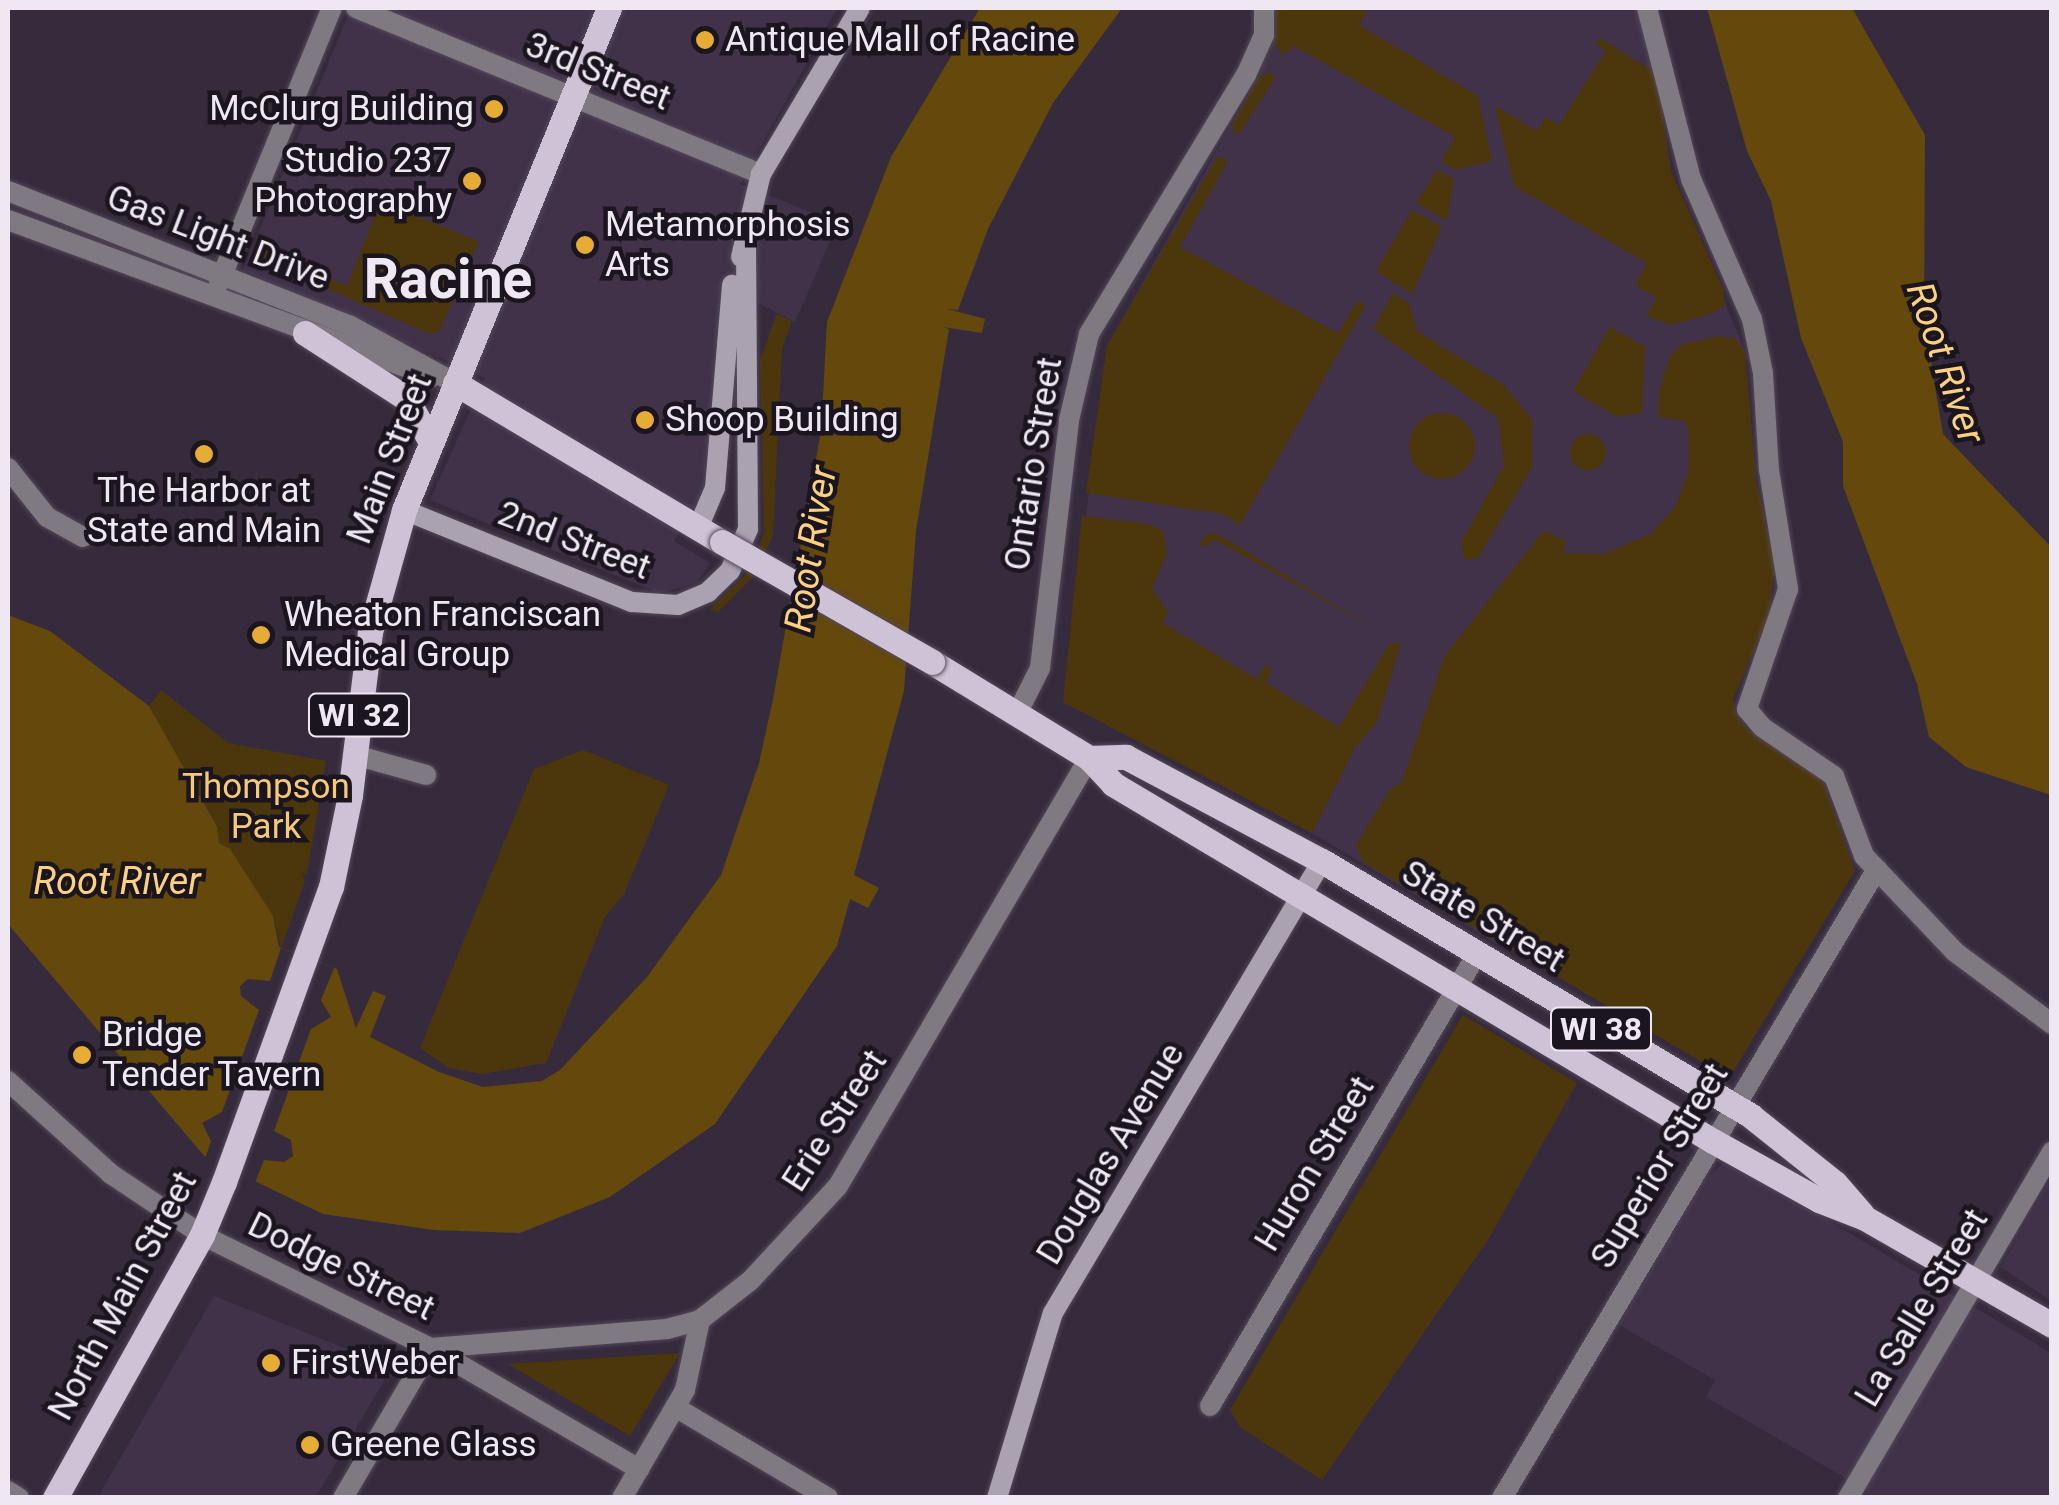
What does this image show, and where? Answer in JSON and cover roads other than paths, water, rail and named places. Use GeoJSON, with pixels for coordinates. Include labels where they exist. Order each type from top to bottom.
{"type":"FeatureCollection","features":[{"type":"Feature","properties":{"kind":"main road","name":"Main Street"},"geometry":{"type":"LineString","coordinates":[[307,955],[340,854],[370,632],[404,510],[610,8]]}},
{"type":"Feature","properties":{"kind":"main road"},"geometry":{"type":"LineString","coordinates":[[305,334],[406,398],[432,442]]}},
{"type":"Feature","properties":{"kind":"main road","name":"State Street"},"geometry":{"type":"LineString","coordinates":[[455,383],[1018,712],[1089,758],[1113,784],[1713,1140],[1818,1200],[1865,1218],[2052,1325]]}},
{"type":"Feature","properties":{"kind":"main road","name":"State Street"},"geometry":{"type":"LineString","coordinates":[[1089,758],[1126,757],[1322,861],[1733,1106],[1834,1183],[1865,1218]]}},
{"type":"Feature","properties":{"kind":"main road","name":"North Main Street"},"geometry":{"type":"LineString","coordinates":[[55,1498],[202,1235],[307,955]]}},
{"type":"Feature","properties":{"kind":"street"},"geometry":{"type":"LineString","coordinates":[[213,298],[332,8]]}},
{"type":"Feature","properties":{"kind":"street","name":"3rd Street"},"geometry":{"type":"LineString","coordinates":[[356,8],[761,174]]}},
{"type":"Feature","properties":{"kind":"street"},"geometry":{"type":"LineString","coordinates":[[698,528],[715,488],[731,288],[746,244],[761,174],[860,8]]}},
{"type":"Feature","properties":{"kind":"street","name":"Ontario Street"},"geometry":{"type":"LineString","coordinates":[[1018,712],[1040,668],[1069,420],[1088,334],[1258,52],[1264,8]]}},
{"type":"Feature","properties":{"kind":"street"},"geometry":{"type":"LineString","coordinates":[[1647,8],[1691,180],[1738,282],[1760,352],[1769,470],[1789,575],[1783,618],[1747,710],[1762,727],[1834,776],[1864,856],[1980,976],[2052,1024]]}},
{"type":"Feature","properties":{"kind":"street","name":"Gas Light Drive"},"geometry":{"type":"LineString","coordinates":[[8,191],[223,272],[388,342],[455,383]]}},
{"type":"Feature","properties":{"kind":"street","name":"Gas Light Drive"},"geometry":{"type":"LineString","coordinates":[[8,220],[305,334],[455,383]]}},
{"type":"Feature","properties":{"kind":"street","name":"2nd Street"},"geometry":{"type":"LineString","coordinates":[[404,510],[632,602],[678,604],[719,583],[745,544],[750,508],[746,244]]}},
{"type":"Feature","properties":{"kind":"street"},"geometry":{"type":"LineString","coordinates":[[8,468],[47,517],[82,537]]}},
{"type":"Feature","properties":{"kind":"street"},"geometry":{"type":"LineString","coordinates":[[354,754],[426,774]]}},
{"type":"Feature","properties":{"kind":"street","name":"Erie Street"},"geometry":{"type":"LineString","coordinates":[[700,1320],[750,1281],[838,1186],[1089,758]]}},
{"type":"Feature","properties":{"kind":"street","name":"Douglas Avenue"},"geometry":{"type":"LineString","coordinates":[[997,1498],[1053,1314],[1322,861]]}},
{"type":"Feature","properties":{"kind":"street","name":"Superior Street"},"geometry":{"type":"LineString","coordinates":[[1502,1498],[1877,869]]}},
{"type":"Feature","properties":{"kind":"street","name":"Huron Street"},"geometry":{"type":"LineString","coordinates":[[1210,1406],[1476,954]]}},
{"type":"Feature","properties":{"kind":"street","name":"Dodge Street"},"geometry":{"type":"LineString","coordinates":[[9,1086],[111,1174],[202,1235],[431,1348],[666,1329],[700,1320]]}},
{"type":"Feature","properties":{"kind":"street","name":"La Salle Street"},"geometry":{"type":"LineString","coordinates":[[1848,1498],[2052,1152]]}},
{"type":"Feature","properties":{"kind":"street"},"geometry":{"type":"LineString","coordinates":[[622,1498],[694,1367],[700,1320]]}},
{"type":"Feature","properties":{"kind":"street"},"geometry":{"type":"LineString","coordinates":[[343,1498],[431,1348],[638,1470]]}},
{"type":"Feature","properties":{"kind":"street"},"geometry":{"type":"LineString","coordinates":[[675,1407],[828,1498]]}},
{"type":"Feature","properties":{"kind":"street"},"geometry":{"type":"LineString","coordinates":[[8,1490],[19,1498]]}},
{"type":"Feature","properties":{"kind":"water","name":"Root River"},"geometry":{"type":"Polygon","coordinates":[[[980,8],[1122,8],[1053,103],[988,229],[958,310],[947,309],[985,319],[982,333],[943,327],[949,329],[916,531],[904,691],[854,875],[879,888],[868,908],[850,899],[837,946],[715,1124],[610,1197],[520,1233],[434,1230],[323,1214],[205,1157],[8,924],[8,615],[50,631],[149,706],[217,826],[219,843],[230,849],[273,916],[279,947],[337,969],[356,1028],[373,991],[386,996],[370,1037],[439,1072],[483,1087],[542,1081],[560,1070],[647,977],[721,875],[759,763],[773,699],[821,431],[827,322],[891,157],[980,8]]]}},
{"type":"Feature","properties":{"kind":"water","name":"Root River"},"geometry":{"type":"Polygon","coordinates":[[[1707,8],[1852,8],[1925,135],[1924,320],[1943,434],[2051,547],[2051,795],[1966,767],[1929,737],[1917,684],[1843,486],[1843,442],[1801,338],[1771,201],[1747,151],[1707,8]]]}},
{"type":"Feature","properties":{"kind":"place","name":"Antique Mall of Racine"},"geometry":{"type":"Point","coordinates":[705,40]}},
{"type":"Feature","properties":{"kind":"place","name":"McClurg Building"},"geometry":{"type":"Point","coordinates":[494,109]}},
{"type":"Feature","properties":{"kind":"place","name":"Studio 237 Photography"},"geometry":{"type":"Point","coordinates":[472,181]}},
{"type":"Feature","properties":{"kind":"place","name":"Metamorphosis Arts"},"geometry":{"type":"Point","coordinates":[585,245]}},
{"type":"Feature","properties":{"kind":"place","name":"Shoop Building"},"geometry":{"type":"Point","coordinates":[645,420]}},
{"type":"Feature","properties":{"kind":"place","name":"The Harbor at State and Main"},"geometry":{"type":"Point","coordinates":[204,454]}},
{"type":"Feature","properties":{"kind":"place","name":"Wheaton Franciscan Medical Group"},"geometry":{"type":"Point","coordinates":[261,635]}},
{"type":"Feature","properties":{"kind":"place","name":"Bridge Tender Tavern"},"geometry":{"type":"Point","coordinates":[82,1055]}},
{"type":"Feature","properties":{"kind":"place","name":"FirstWeber"},"geometry":{"type":"Point","coordinates":[271,1363]}},
{"type":"Feature","properties":{"kind":"place","name":"Greene Glass"},"geometry":{"type":"Point","coordinates":[310,1445]}},
{"type":"Feature","properties":{"kind":"district","name":"Racine"},"geometry":{"type":"Point","coordinates":[448,280]}},
{"type":"Feature","properties":{"kind":"park label","name":"Thompson Park"},"geometry":{"type":"Point","coordinates":[266,807]}}]}
